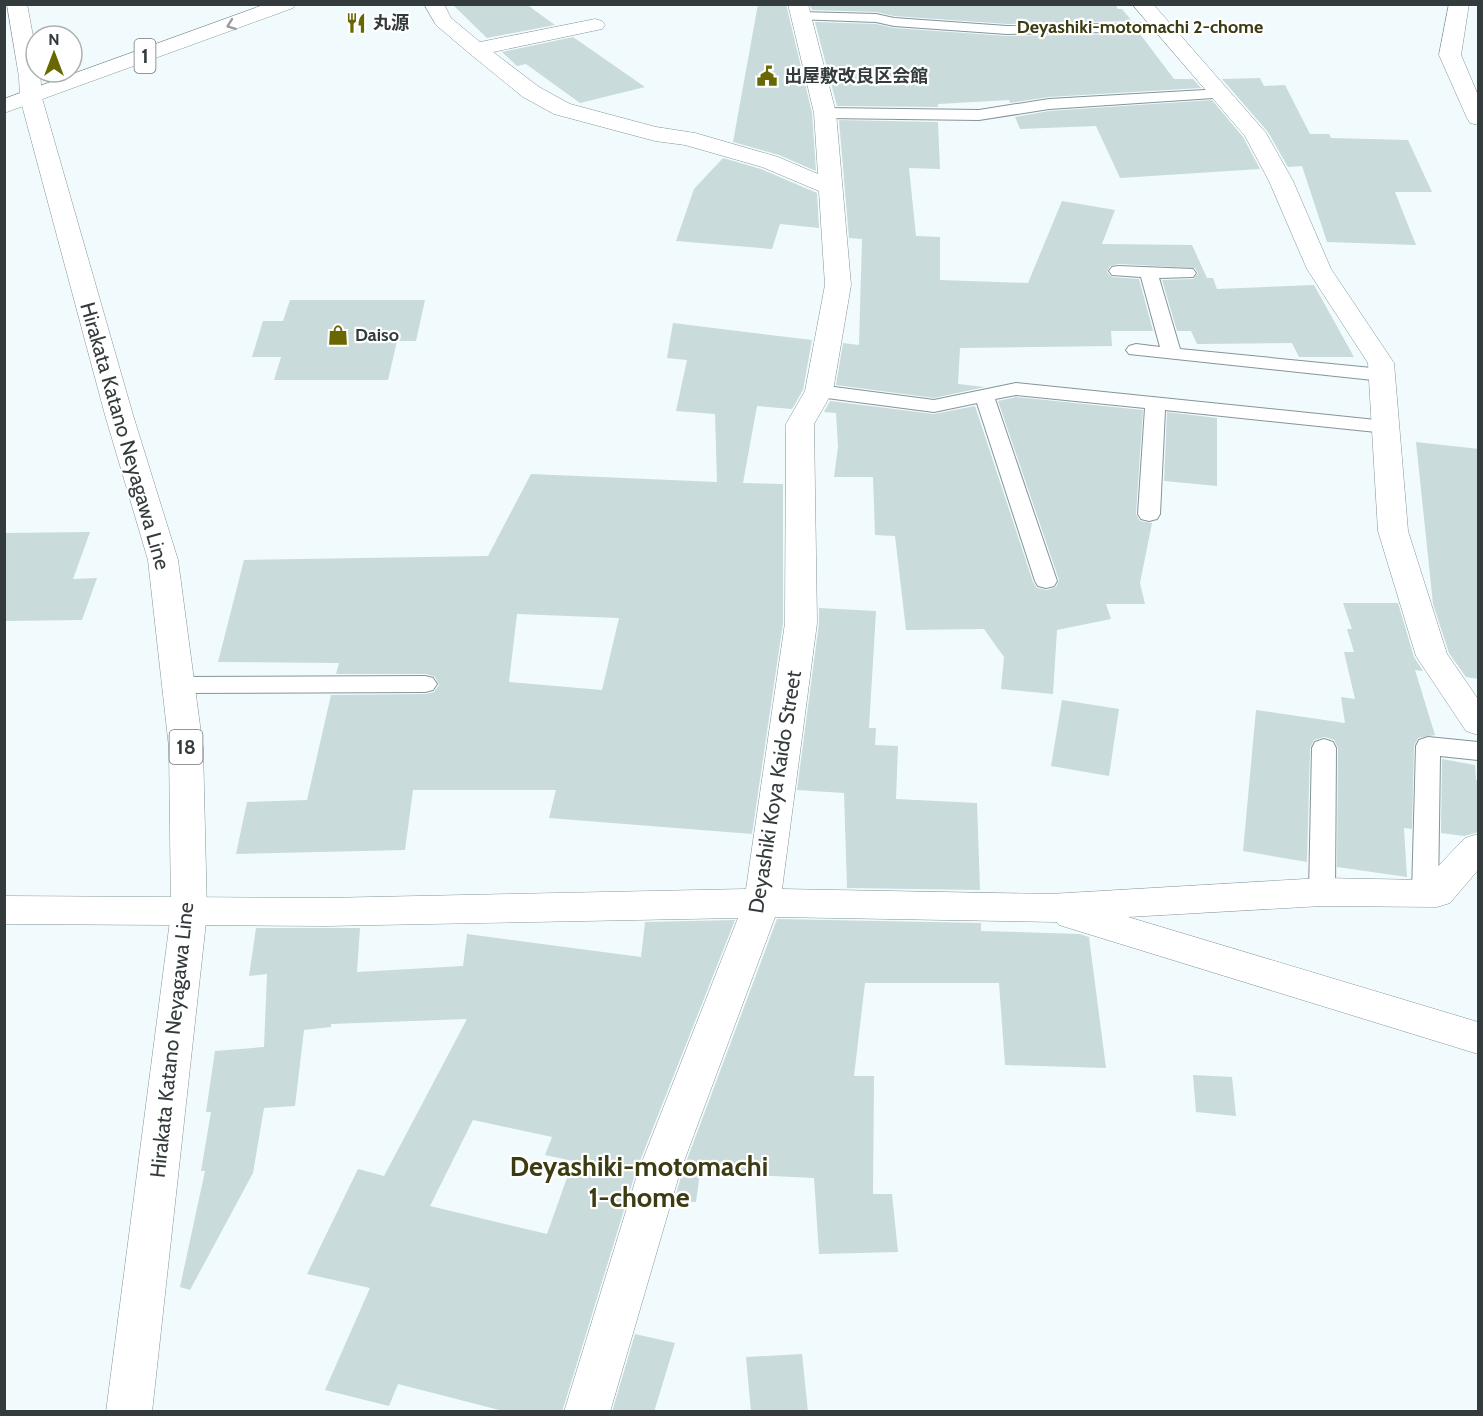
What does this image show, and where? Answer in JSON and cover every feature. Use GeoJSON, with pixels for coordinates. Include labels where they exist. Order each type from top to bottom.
{"type":"FeatureCollection","features":[{"type":"Feature","properties":{"kind":"main road","name":"Hirakata Katano Neyagawa Line"},"geometry":{"type":"LineString","coordinates":[[17,4],[23,88],[163,560],[186,748],[189,913],[129,1412]]}},
{"type":"Feature","properties":{"kind":"main road","name":"1"},"geometry":{"type":"LineString","coordinates":[[84,58],[233,4]]}},
{"type":"Feature","properties":{"kind":"main road","name":"1"},"geometry":{"type":"LineString","coordinates":[[23,88],[286,4]]}},
{"type":"Feature","properties":{"kind":"main road"},"geometry":{"type":"LineString","coordinates":[[434,4],[443,21],[476,49],[531,92],[562,109],[656,134],[687,138],[770,162],[831,188]]}},
{"type":"Feature","properties":{"kind":"main road"},"geometry":{"type":"LineString","coordinates":[[1142,4],[1255,133],[1281,181],[1319,269],[1382,363],[1393,531],[1432,656],[1479,723]]}},
{"type":"Feature","properties":{"kind":"main road"},"geometry":{"type":"LineString","coordinates":[[1459,4],[1450,55],[1479,118]]}},
{"type":"Feature","properties":{"kind":"main road","name":"Deyashiki Koya Kaido Street"},"geometry":{"type":"LineString","coordinates":[[587,1412],[659,1172],[762,903],[801,623],[800,424],[819,391],[838,285],[825,113],[799,10]]}},
{"type":"Feature","properties":{"kind":"main road"},"geometry":{"type":"LineString","coordinates":[[476,49],[591,25]]}},
{"type":"Feature","properties":{"kind":"main road"},"geometry":{"type":"LineString","coordinates":[[4,910],[189,913],[762,903],[1050,908],[1322,892],[1425,894],[1437,893],[1479,848]]}},
{"type":"Feature","properties":{"kind":"main road"},"geometry":{"type":"LineString","coordinates":[[1050,908],[1479,1038]]}},
{"type":"Feature","properties":{"kind":"lane"},"geometry":{"type":"LineString","coordinates":[[799,10],[894,22],[1007,30],[1162,27]]}},
{"type":"Feature","properties":{"kind":"lane"},"geometry":{"type":"LineString","coordinates":[[825,113],[979,115],[1049,104],[1222,94]]}},
{"type":"Feature","properties":{"kind":"lane"},"geometry":{"type":"LineString","coordinates":[[1118,271],[1187,273]]}},
{"type":"Feature","properties":{"kind":"lane"},"geometry":{"type":"LineString","coordinates":[[1149,273],[1172,354]]}},
{"type":"Feature","properties":{"kind":"lane"},"geometry":{"type":"LineString","coordinates":[[1136,350],[1382,375]]}},
{"type":"Feature","properties":{"kind":"lane"},"geometry":{"type":"LineString","coordinates":[[819,391],[934,406],[1016,389],[1386,427]]}},
{"type":"Feature","properties":{"kind":"lane"},"geometry":{"type":"LineString","coordinates":[[984,395],[1046,581]]}},
{"type":"Feature","properties":{"kind":"lane"},"geometry":{"type":"LineString","coordinates":[[1149,514],[1155,403]]}},
{"type":"Feature","properties":{"kind":"lane"},"geometry":{"type":"LineString","coordinates":[[178,685],[425,684]]}},
{"type":"Feature","properties":{"kind":"lane"},"geometry":{"type":"LineString","coordinates":[[1425,894],[1428,746],[1479,751]]}},
{"type":"Feature","properties":{"kind":"lane"},"geometry":{"type":"LineString","coordinates":[[1322,892],[1324,748]]}},
{"type":"Feature","properties":{"kind":"building"},"geometry":{"type":"Polygon","coordinates":[[[452,4],[526,4],[555,25],[487,38],[452,4]]]}},
{"type":"Feature","properties":{"kind":"building"},"geometry":{"type":"Polygon","coordinates":[[[758,4],[786,4],[812,113],[816,171],[779,155],[733,142],[758,4]]]}},
{"type":"Feature","properties":{"kind":"building"},"geometry":{"type":"Polygon","coordinates":[[[810,4],[1115,4],[1132,21],[1007,24],[894,16],[876,12],[812,10],[810,4]]]}},
{"type":"Feature","properties":{"kind":"building"},"geometry":{"type":"Polygon","coordinates":[[[815,22],[876,24],[894,28],[1007,36],[1140,34],[1174,79],[1193,79],[1201,88],[1049,97],[1010,103],[1009,100],[938,104],[938,107],[837,106],[815,22]]]}},
{"type":"Feature","properties":{"kind":"building"},"geometry":{"type":"Polygon","coordinates":[[[573,37],[645,87],[580,103],[526,64],[517,66],[502,52],[573,37]]]}},
{"type":"Feature","properties":{"kind":"building"},"geometry":{"type":"Polygon","coordinates":[[[1260,78],[1264,86],[1285,85],[1310,134],[1329,134],[1331,138],[1408,140],[1432,192],[1395,192],[1416,245],[1327,242],[1302,166],[1288,167],[1268,132],[1222,79],[1260,78]]]}},
{"type":"Feature","properties":{"kind":"building"},"geometry":{"type":"Polygon","coordinates":[[[1212,100],[1243,137],[1260,169],[1120,178],[1096,126],[1020,129],[1015,117],[1049,111],[1212,100]]]}},
{"type":"Feature","properties":{"kind":"building"},"geometry":{"type":"Polygon","coordinates":[[[839,120],[938,122],[940,169],[909,168],[916,236],[940,237],[940,280],[1028,283],[1062,201],[1115,210],[1102,244],[1192,245],[1207,278],[1213,278],[1217,289],[1314,285],[1354,357],[1299,357],[1292,343],[1197,344],[1191,331],[1177,331],[1162,280],[1193,279],[1198,273],[1195,268],[1118,264],[1110,266],[1107,272],[1112,277],[1139,279],[1153,331],[1111,331],[1112,346],[960,348],[958,384],[985,387],[934,398],[836,385],[843,343],[859,345],[862,239],[849,238],[839,120]]]}},
{"type":"Feature","properties":{"kind":"building"},"geometry":{"type":"Polygon","coordinates":[[[723,158],[761,169],[817,193],[819,228],[780,224],[772,249],[676,241],[694,189],[723,158]]]}},
{"type":"Feature","properties":{"kind":"building"},"geometry":{"type":"Polygon","coordinates":[[[290,300],[425,300],[416,341],[397,341],[388,380],[274,380],[281,357],[252,357],[263,321],[283,321],[290,300]]]}},
{"type":"Feature","properties":{"kind":"building"},"geometry":{"type":"Polygon","coordinates":[[[673,323],[812,340],[803,390],[792,409],[757,406],[743,483],[783,484],[783,623],[752,834],[549,818],[556,790],[413,790],[405,850],[236,854],[247,802],[307,800],[331,695],[425,694],[434,692],[439,685],[435,677],[426,674],[336,674],[339,663],[218,662],[244,560],[488,556],[531,474],[717,482],[715,414],[676,411],[687,360],[667,358],[673,323]],[[517,614],[509,682],[602,690],[619,618],[517,614]]]}},
{"type":"Feature","properties":{"kind":"building"},"geometry":{"type":"Polygon","coordinates":[[[1016,397],[1143,410],[1136,514],[1140,521],[1152,523],[1140,583],[1145,604],[1106,604],[1111,619],[1057,630],[1053,694],[1001,689],[1004,657],[984,629],[906,630],[895,536],[875,535],[873,477],[834,477],[838,447],[836,413],[824,412],[830,401],[934,414],[975,406],[1033,582],[1037,588],[1047,590],[1056,587],[1059,580],[998,401],[1016,397]]]}},
{"type":"Feature","properties":{"kind":"building"},"geometry":{"type":"Polygon","coordinates":[[[1167,412],[1217,418],[1217,486],[1164,481],[1167,412]]]}},
{"type":"Feature","properties":{"kind":"building"},"geometry":{"type":"Polygon","coordinates":[[[1416,442],[1479,449],[1479,679],[1466,677],[1449,653],[1433,604],[1416,442]]]}},
{"type":"Feature","properties":{"kind":"building"},"geometry":{"type":"Polygon","coordinates":[[[90,532],[73,579],[97,578],[82,620],[4,621],[4,533],[90,532]]]}},
{"type":"Feature","properties":{"kind":"building"},"geometry":{"type":"Polygon","coordinates":[[[1343,603],[1398,603],[1414,657],[1423,671],[1415,670],[1435,735],[1418,738],[1414,746],[1412,829],[1404,828],[1407,877],[1337,867],[1338,748],[1334,740],[1325,737],[1314,740],[1310,748],[1307,862],[1243,851],[1256,710],[1345,723],[1341,697],[1355,699],[1344,652],[1354,652],[1347,629],[1352,629],[1343,603]]]}},
{"type":"Feature","properties":{"kind":"building"},"geometry":{"type":"Polygon","coordinates":[[[819,608],[876,611],[869,728],[876,728],[875,745],[898,746],[896,799],[977,803],[980,890],[847,888],[844,793],[797,790],[819,623],[819,608]]]}},
{"type":"Feature","properties":{"kind":"building"},"geometry":{"type":"Polygon","coordinates":[[[1062,700],[1119,709],[1109,776],[1051,766],[1062,700]]]}},
{"type":"Feature","properties":{"kind":"building"},"geometry":{"type":"Polygon","coordinates":[[[1442,759],[1475,765],[1476,780],[1479,781],[1479,832],[1464,836],[1441,833],[1442,759]]]}},
{"type":"Feature","properties":{"kind":"building"},"geometry":{"type":"Polygon","coordinates":[[[777,919],[981,923],[981,931],[1080,934],[1089,937],[1106,1068],[1005,1065],[999,983],[865,983],[854,1076],[874,1076],[873,1194],[892,1194],[898,1252],[819,1254],[814,1178],[731,1174],[731,1167],[728,1173],[700,1172],[696,1202],[674,1201],[682,1173],[777,919]]]}},
{"type":"Feature","properties":{"kind":"building"},"geometry":{"type":"Polygon","coordinates":[[[735,920],[636,1171],[562,1412],[507,1412],[398,1384],[389,1406],[325,1390],[370,1288],[307,1274],[358,1169],[384,1176],[467,1019],[331,1024],[331,1027],[304,1030],[295,1106],[264,1108],[253,1173],[190,1290],[180,1287],[205,1171],[201,1171],[211,1112],[206,1112],[215,1051],[264,1047],[267,974],[249,976],[256,928],[360,928],[357,972],[463,966],[467,934],[641,957],[645,922],[735,920]],[[473,1120],[430,1206],[547,1234],[573,1161],[545,1155],[552,1137],[473,1120]]]}},
{"type":"Feature","properties":{"kind":"building"},"geometry":{"type":"Polygon","coordinates":[[[1193,1075],[1232,1077],[1236,1116],[1196,1112],[1193,1075]]]}},
{"type":"Feature","properties":{"kind":"building"},"geometry":{"type":"Polygon","coordinates":[[[635,1334],[675,1343],[654,1412],[612,1412],[635,1334]]]}},
{"type":"Feature","properties":{"kind":"building"},"geometry":{"type":"Polygon","coordinates":[[[802,1354],[808,1412],[751,1412],[746,1357],[802,1354]]]}},
{"type":"Feature","properties":{"kind":"place","name":"丸源"},"geometry":{"type":"Point","coordinates":[356,23]}},
{"type":"Feature","properties":{"kind":"place","name":"出屋敷改良区会館"},"geometry":{"type":"Point","coordinates":[767,76]}},
{"type":"Feature","properties":{"kind":"place","name":"Daiso"},"geometry":{"type":"Point","coordinates":[338,335]}},
{"type":"Feature","properties":{"kind":"district","name":"Deyashiki-motomachi 2-chome"},"geometry":{"type":"Point","coordinates":[1140,27]}},
{"type":"Feature","properties":{"kind":"district","name":"Deyashiki-motomachi 1-chome"},"geometry":{"type":"Point","coordinates":[639,1182]}}]}
